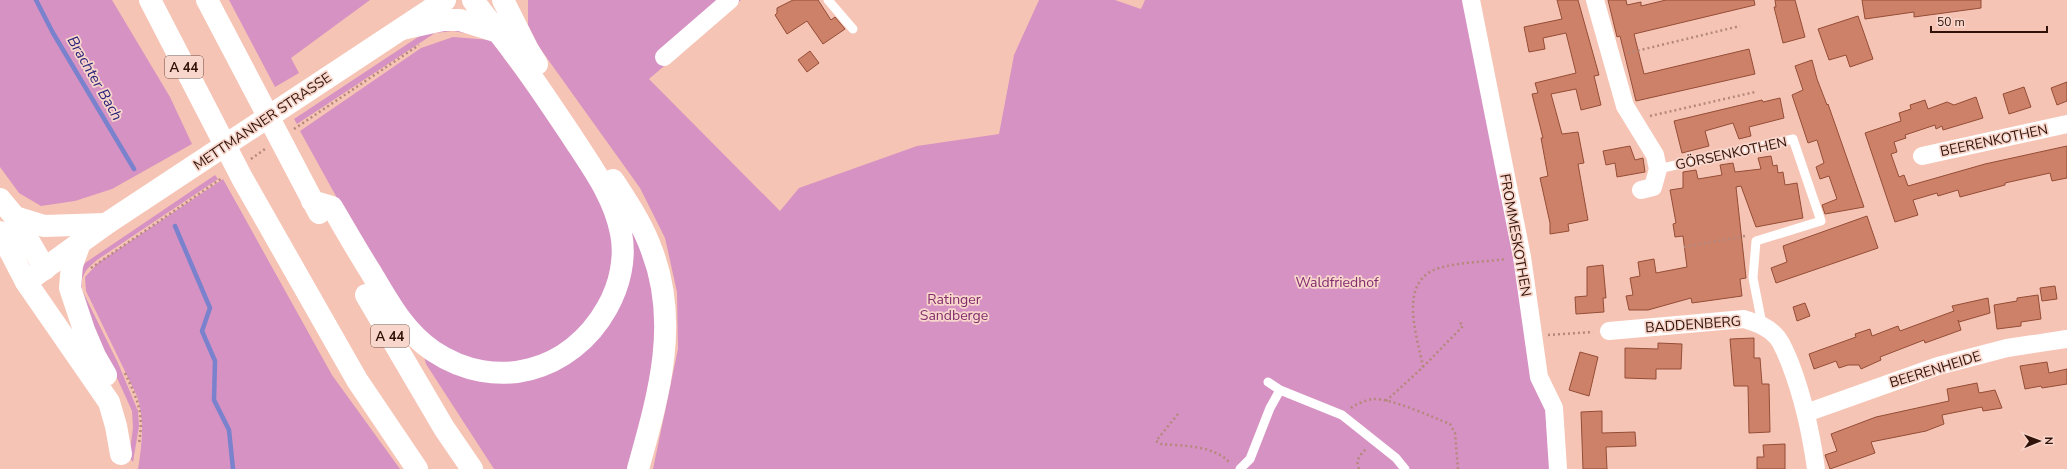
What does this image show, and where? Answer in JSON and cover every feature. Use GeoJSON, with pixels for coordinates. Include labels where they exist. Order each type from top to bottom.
{"type":"FeatureCollection","features":[{"type":"Feature","properties":{"kind":"main road"},"geometry":{"type":"LineString","coordinates":[[142,0],[162,24]]}},
{"type":"Feature","properties":{"kind":"main road","name":"A 44"},"geometry":{"type":"LineString","coordinates":[[150,0],[242,178],[357,380],[417,469]]}},
{"type":"Feature","properties":{"kind":"main road","name":"A 44"},"geometry":{"type":"LineString","coordinates":[[207,0],[312,201],[444,428],[472,469]]}},
{"type":"Feature","properties":{"kind":"main road","name":"METTMANNER STRASSE"},"geometry":{"type":"LineString","coordinates":[[26,282],[106,224],[445,0]]}},
{"type":"Feature","properties":{"kind":"main road"},"geometry":{"type":"LineString","coordinates":[[312,201],[332,207],[395,313],[408,329],[433,351],[454,363],[493,374],[513,373],[535,368],[556,359],[586,338],[603,315],[613,297],[618,282],[622,266],[622,249],[619,224],[606,190],[592,167],[513,51],[495,31],[473,0]]}},
{"type":"Feature","properties":{"kind":"main road"},"geometry":{"type":"LineString","coordinates":[[504,0],[527,48],[637,217],[652,251],[659,272],[666,313],[666,336],[663,368],[654,411],[638,469]]}},
{"type":"Feature","properties":{"kind":"main road"},"geometry":{"type":"LineString","coordinates":[[402,29],[443,20],[460,20],[495,31]]}},
{"type":"Feature","properties":{"kind":"main road"},"geometry":{"type":"LineString","coordinates":[[0,199],[26,282],[109,402],[116,426],[120,461]]}},
{"type":"Feature","properties":{"kind":"main road"},"geometry":{"type":"LineString","coordinates":[[7,225],[44,226],[106,224]]}},
{"type":"Feature","properties":{"kind":"main road"},"geometry":{"type":"LineString","coordinates":[[7,225],[45,269],[121,399],[126,415],[126,433],[120,461]]}},
{"type":"Feature","properties":{"kind":"main road"},"geometry":{"type":"LineString","coordinates":[[80,243],[72,265],[70,288],[95,356]]}},
{"type":"Feature","properties":{"kind":"street"},"geometry":{"type":"LineString","coordinates":[[664,56],[730,0]]}},
{"type":"Feature","properties":{"kind":"street","name":"FROMMESKOTHEN"},"geometry":{"type":"LineString","coordinates":[[1471,0],[1522,257],[1539,377],[1554,408],[1558,469]]}},
{"type":"Feature","properties":{"kind":"street","name":"GÖRSENKOTHEN"},"geometry":{"type":"LineString","coordinates":[[1595,0],[1625,106],[1655,155],[1658,169],[1653,186],[1641,190]]}},
{"type":"Feature","properties":{"kind":"street","name":"BEERENKOTHEN"},"geometry":{"type":"LineString","coordinates":[[1922,156],[2067,124]]}},
{"type":"Feature","properties":{"kind":"street","name":"BADDENBERG"},"geometry":{"type":"LineString","coordinates":[[1609,331],[1744,319],[1762,324],[1776,336],[1799,385],[1806,413],[1816,469]]}},
{"type":"Feature","properties":{"kind":"street","name":"BEERENHEIDE"},"geometry":{"type":"LineString","coordinates":[[1806,413],[1938,366],[2007,348],[2067,339]]}},
{"type":"Feature","properties":{"kind":"lane"},"geometry":{"type":"LineString","coordinates":[[828,0],[853,29]]}},
{"type":"Feature","properties":{"kind":"lane","name":"GÖRSENKOTHEN"},"geometry":{"type":"LineString","coordinates":[[1658,169],[1793,139],[1821,221],[1756,241]]}},
{"type":"Feature","properties":{"kind":"lane"},"geometry":{"type":"LineString","coordinates":[[1756,241],[1753,278],[1762,324]]}},
{"type":"Feature","properties":{"kind":"lane"},"geometry":{"type":"LineString","coordinates":[[1268,382],[1280,390],[1342,415],[1396,458],[1405,469]]}},
{"type":"Feature","properties":{"kind":"lane"},"geometry":{"type":"LineString","coordinates":[[1236,468],[1250,459],[1270,408],[1280,390]]}},
{"type":"Feature","properties":{"kind":"path"},"geometry":{"type":"LineString","coordinates":[[1612,57],[1740,26]]}},
{"type":"Feature","properties":{"kind":"path"},"geometry":{"type":"LineString","coordinates":[[1634,120],[1755,92]]}},
{"type":"Feature","properties":{"kind":"path"},"geometry":{"type":"LineString","coordinates":[[1684,248],[1746,236],[1756,241]]}},
{"type":"Feature","properties":{"kind":"path"},"geometry":{"type":"LineString","coordinates":[[1423,367],[1412,301],[1414,289],[1422,278],[1441,268],[1522,257]]}},
{"type":"Feature","properties":{"kind":"path"},"geometry":{"type":"LineString","coordinates":[[1386,401],[1423,367],[1463,326],[1458,320]]}},
{"type":"Feature","properties":{"kind":"path"},"geometry":{"type":"LineString","coordinates":[[1533,336],[1609,331]]}},
{"type":"Feature","properties":{"kind":"path"},"geometry":{"type":"LineString","coordinates":[[1342,415],[1353,406],[1374,399],[1386,401],[1450,424],[1456,433],[1458,469]]}},
{"type":"Feature","properties":{"kind":"path"},"geometry":{"type":"LineString","coordinates":[[1178,414],[1156,441],[1161,444],[1210,451],[1224,457],[1236,468]]}},
{"type":"Feature","properties":{"kind":"path"},"geometry":{"type":"LineString","coordinates":[[1359,469],[1357,464],[1359,456],[1366,449],[1377,442]]}},
{"type":"Feature","properties":{"kind":"green space"},"geometry":{"type":"Polygon","coordinates":[[[0,0],[112,0],[170,97],[192,144],[112,189],[75,201],[41,206],[19,193],[0,167],[0,0]]]}},
{"type":"Feature","properties":{"kind":"green space"},"geometry":{"type":"Polygon","coordinates":[[[229,0],[370,0],[291,58],[299,73],[275,87],[229,0]]]}},
{"type":"Feature","properties":{"kind":"green space"},"geometry":{"type":"Polygon","coordinates":[[[528,0],[741,0],[649,79],[780,211],[799,188],[917,146],[999,134],[1014,55],[1039,0],[1115,0],[1141,9],[1145,0],[1471,0],[1558,469],[653,469],[678,349],[677,292],[665,238],[640,188],[539,47],[528,25],[528,0]]]}},
{"type":"Feature","properties":{"kind":"green space"},"geometry":{"type":"Polygon","coordinates":[[[441,27],[482,36],[453,31],[435,33],[297,124],[294,119],[426,32],[441,27]]]}},
{"type":"Feature","properties":{"kind":"green space"},"geometry":{"type":"Polygon","coordinates":[[[453,37],[491,40],[595,182],[615,237],[606,296],[588,325],[551,355],[499,366],[438,350],[400,312],[300,131],[421,48],[453,37]]]}},
{"type":"Feature","properties":{"kind":"green space"},"geometry":{"type":"Polygon","coordinates":[[[215,175],[218,179],[97,260],[87,270],[83,277],[82,290],[118,363],[138,411],[139,426],[133,462],[129,457],[133,428],[132,411],[84,305],[79,275],[85,263],[215,175]]]}},
{"type":"Feature","properties":{"kind":"green space"},"geometry":{"type":"Polygon","coordinates":[[[223,179],[332,375],[400,469],[138,469],[142,432],[140,405],[86,291],[85,277],[98,263],[223,179]]]}},
{"type":"Feature","properties":{"kind":"green space"},"geometry":{"type":"Polygon","coordinates":[[[620,213],[649,257],[659,330],[632,469],[494,469],[426,364],[424,356],[501,380],[613,313],[620,213]]]}},
{"type":"Feature","properties":{"kind":"building"},"geometry":{"type":"Polygon","coordinates":[[[793,0],[818,0],[831,20],[835,17],[845,29],[823,44],[807,21],[787,34],[775,15],[777,13],[777,8],[793,0]]]}},
{"type":"Feature","properties":{"kind":"building"},"geometry":{"type":"Polygon","coordinates":[[[1557,0],[1578,0],[1599,75],[1594,76],[1601,105],[1581,110],[1576,89],[1551,94],[1562,134],[1578,132],[1584,163],[1578,164],[1588,220],[1568,224],[1569,231],[1550,234],[1550,223],[1540,178],[1548,176],[1541,138],[1543,138],[1532,94],[1538,93],[1535,83],[1576,73],[1566,33],[1543,38],[1545,49],[1529,52],[1524,27],[1562,19],[1557,0]]]}},
{"type":"Feature","properties":{"kind":"building"},"geometry":{"type":"Polygon","coordinates":[[[1608,0],[1626,0],[1627,5],[1641,2],[1641,6],[1666,0],[1754,0],[1755,5],[1634,34],[1644,74],[1749,49],[1755,74],[1636,101],[1620,36],[1617,37],[1608,0]]]}},
{"type":"Feature","properties":{"kind":"building"},"geometry":{"type":"Polygon","coordinates":[[[1775,0],[1795,0],[1805,37],[1783,43],[1774,7],[1776,7],[1775,0]]]}},
{"type":"Feature","properties":{"kind":"building"},"geometry":{"type":"Polygon","coordinates":[[[1862,0],[1981,0],[1981,8],[1914,17],[1914,12],[1865,19],[1862,0]]]}},
{"type":"Feature","properties":{"kind":"building"},"geometry":{"type":"Polygon","coordinates":[[[1858,16],[1873,59],[1850,67],[1846,55],[1829,60],[1818,29],[1858,16]]]}},
{"type":"Feature","properties":{"kind":"building"},"geometry":{"type":"Polygon","coordinates":[[[810,51],[819,63],[807,72],[798,60],[810,51]]]}},
{"type":"Feature","properties":{"kind":"building"},"geometry":{"type":"Polygon","coordinates":[[[1812,60],[1817,79],[1827,105],[1828,104],[1864,207],[1825,214],[1822,205],[1837,199],[1829,176],[1820,179],[1816,167],[1824,163],[1817,140],[1808,143],[1792,95],[1803,90],[1795,66],[1812,60]]]}},
{"type":"Feature","properties":{"kind":"building"},"geometry":{"type":"Polygon","coordinates":[[[2067,82],[2067,101],[2057,105],[2051,88],[2067,82]]]}},
{"type":"Feature","properties":{"kind":"building"},"geometry":{"type":"Polygon","coordinates":[[[2024,87],[2031,107],[2009,114],[2003,94],[2024,87]]]}},
{"type":"Feature","properties":{"kind":"building"},"geometry":{"type":"Polygon","coordinates":[[[1976,97],[1983,118],[1943,130],[1942,126],[1936,129],[1935,125],[1905,135],[1906,138],[1894,142],[1897,152],[1891,154],[1899,177],[1904,175],[1908,186],[1985,164],[2067,146],[2067,178],[2052,181],[2050,173],[2005,183],[2005,185],[1960,197],[1958,190],[1938,196],[1937,193],[1913,200],[1918,215],[1895,222],[1865,133],[1901,121],[1899,113],[1911,109],[1910,105],[1925,100],[1928,109],[1947,102],[1954,105],[1976,97]]]}},
{"type":"Feature","properties":{"kind":"building"},"geometry":{"type":"Polygon","coordinates":[[[1780,98],[1784,118],[1749,127],[1751,136],[1739,139],[1733,123],[1705,131],[1709,146],[1682,153],[1674,121],[1762,100],[1763,102],[1780,98]]]}},
{"type":"Feature","properties":{"kind":"building"},"geometry":{"type":"Polygon","coordinates":[[[1630,146],[1635,160],[1643,158],[1645,172],[1617,177],[1615,163],[1606,165],[1603,151],[1630,146]]]}},
{"type":"Feature","properties":{"kind":"building"},"geometry":{"type":"Polygon","coordinates":[[[1771,156],[1773,166],[1777,165],[1778,173],[1783,172],[1785,185],[1797,183],[1803,218],[1756,227],[1741,186],[1736,187],[1746,278],[1740,279],[1742,296],[1692,303],[1691,298],[1648,310],[1629,310],[1626,296],[1633,295],[1630,278],[1640,276],[1638,262],[1654,259],[1656,273],[1687,267],[1683,236],[1675,237],[1673,224],[1676,223],[1670,190],[1683,188],[1683,172],[1696,170],[1698,179],[1722,175],[1720,165],[1733,163],[1735,172],[1761,169],[1758,158],[1771,156]]]}},
{"type":"Feature","properties":{"kind":"building"},"geometry":{"type":"Polygon","coordinates":[[[1867,216],[1878,248],[1776,283],[1771,268],[1787,262],[1783,246],[1867,216]]]}},
{"type":"Feature","properties":{"kind":"building"},"geometry":{"type":"Polygon","coordinates":[[[1603,265],[1606,298],[1603,298],[1604,312],[1576,314],[1575,297],[1587,296],[1587,267],[1603,265]]]}},
{"type":"Feature","properties":{"kind":"building"},"geometry":{"type":"Polygon","coordinates":[[[2055,286],[2057,299],[2042,301],[2040,288],[2055,286]]]}},
{"type":"Feature","properties":{"kind":"building"},"geometry":{"type":"Polygon","coordinates":[[[2038,295],[2041,319],[2021,322],[2021,326],[1997,329],[1994,305],[2017,301],[2017,298],[2038,295]]]}},
{"type":"Feature","properties":{"kind":"building"},"geometry":{"type":"Polygon","coordinates":[[[1988,298],[1990,313],[1959,322],[1958,320],[1961,330],[1925,343],[1924,340],[1880,357],[1881,360],[1861,369],[1859,365],[1848,365],[1839,368],[1836,361],[1814,369],[1809,354],[1856,337],[1855,334],[1870,329],[1872,336],[1898,326],[1900,331],[1954,311],[1952,306],[1988,298]]]}},
{"type":"Feature","properties":{"kind":"building"},"geometry":{"type":"Polygon","coordinates":[[[1805,303],[1810,316],[1797,321],[1793,307],[1805,303]]]}},
{"type":"Feature","properties":{"kind":"building"},"geometry":{"type":"Polygon","coordinates":[[[1754,338],[1754,358],[1760,358],[1762,384],[1769,384],[1770,432],[1749,433],[1748,386],[1734,386],[1730,339],[1754,338]]]}},
{"type":"Feature","properties":{"kind":"building"},"geometry":{"type":"Polygon","coordinates":[[[1658,343],[1682,344],[1681,369],[1656,369],[1656,379],[1625,378],[1625,348],[1658,349],[1658,343]]]}},
{"type":"Feature","properties":{"kind":"building"},"geometry":{"type":"Polygon","coordinates":[[[1580,352],[1598,357],[1589,396],[1569,390],[1580,352]]]}},
{"type":"Feature","properties":{"kind":"building"},"geometry":{"type":"Polygon","coordinates":[[[2047,362],[2049,373],[2067,369],[2067,384],[2025,389],[2020,366],[2047,362]]]}},
{"type":"Feature","properties":{"kind":"building"},"geometry":{"type":"Polygon","coordinates":[[[1977,383],[1979,393],[1995,390],[2002,408],[1983,411],[1982,407],[1942,415],[1944,424],[1926,431],[1871,442],[1875,453],[1830,469],[1825,455],[1837,451],[1831,434],[1876,417],[1949,401],[1947,389],[1977,383]]]}},
{"type":"Feature","properties":{"kind":"building"},"geometry":{"type":"Polygon","coordinates":[[[1602,411],[1602,433],[1635,432],[1636,446],[1606,447],[1607,469],[1583,469],[1581,412],[1602,411]]]}},
{"type":"Feature","properties":{"kind":"building"},"geometry":{"type":"Polygon","coordinates":[[[1785,444],[1785,469],[1757,469],[1757,457],[1764,457],[1763,445],[1785,444]]]}},
{"type":"Feature","properties":{"kind":"waterway","name":"Brachter Bach"},"geometry":{"type":"LineString","coordinates":[[36,0],[53,33],[134,169]]}},
{"type":"Feature","properties":{"kind":"waterway","name":"Brachter Bach"},"geometry":{"type":"LineString","coordinates":[[175,226],[210,308],[202,331],[215,361],[214,400],[229,430],[233,469]]}},
{"type":"Feature","properties":{"kind":"park label","name":"Waldfriedhof"},"geometry":{"type":"Point","coordinates":[1337,282]}},
{"type":"Feature","properties":{"kind":"park label","name":"Ratinger Sandberge"},"geometry":{"type":"Point","coordinates":[954,308]}}]}
